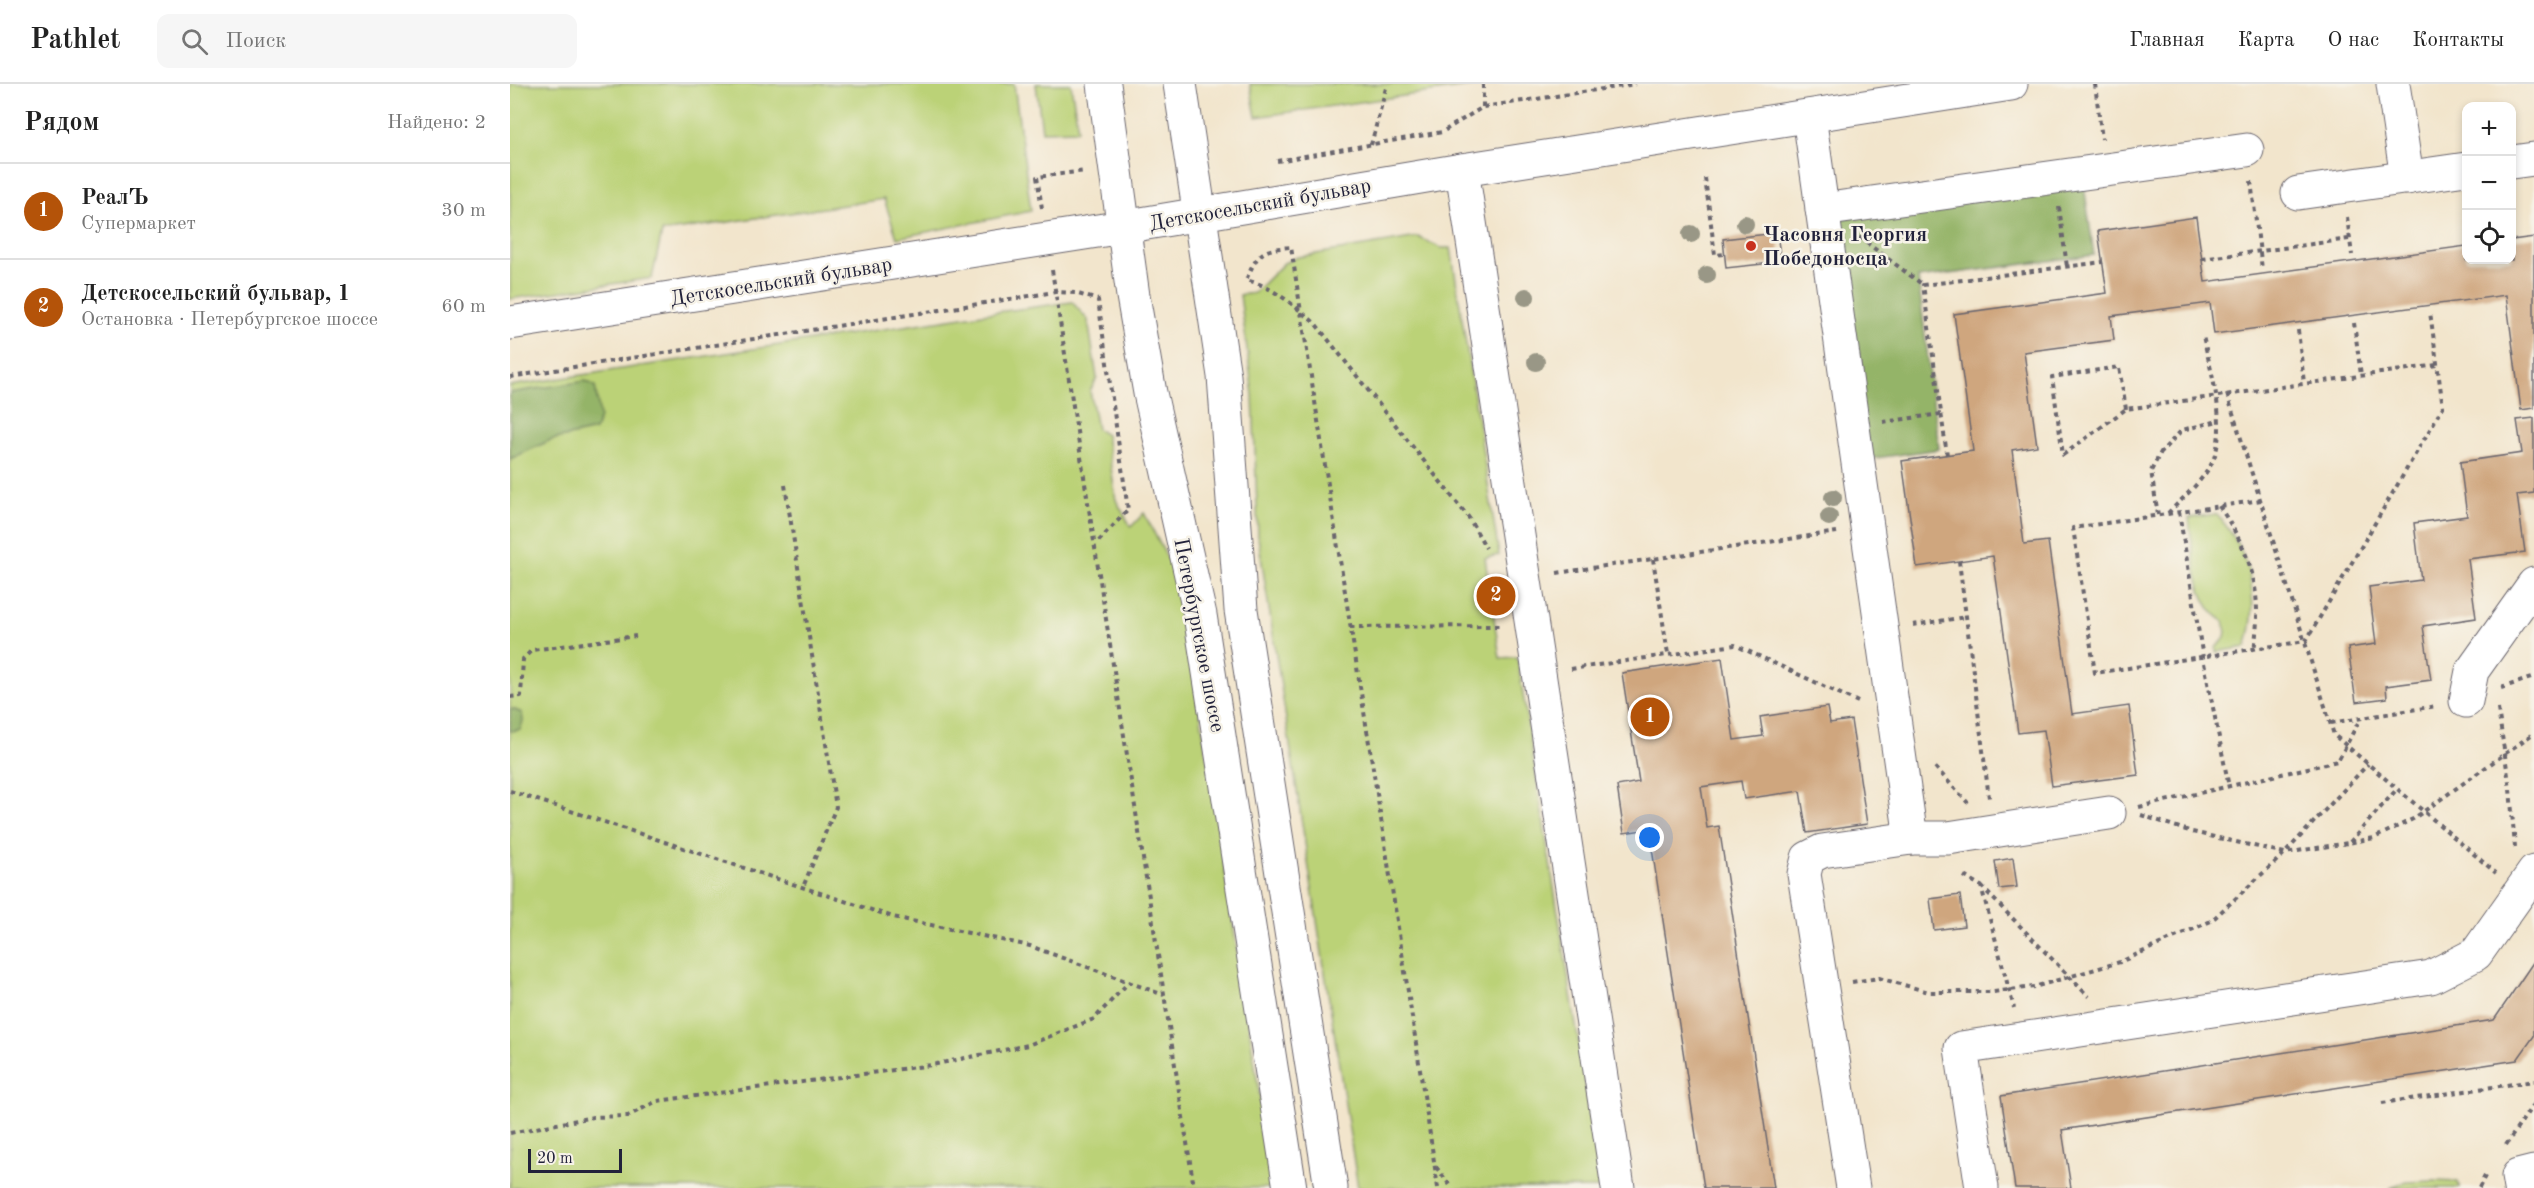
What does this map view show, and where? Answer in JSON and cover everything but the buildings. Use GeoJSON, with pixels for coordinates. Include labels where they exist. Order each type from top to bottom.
{"type":"FeatureCollection","features":[{"type":"Feature","properties":{"kind":"street","name":"Петербургское шоссе"},"geometry":{"type":"LineString","coordinates":[[1104,84],[1123,227],[1150,393],[1200,615],[1290,1188]]}},
{"type":"Feature","properties":{"kind":"street","name":"Петербургское шоссе"},"geometry":{"type":"LineString","coordinates":[[1180,84],[1224,376],[1240,610],[1331,1188]]}},
{"type":"Feature","properties":{"kind":"street","name":"Детскосельский бульвар"},"geometry":{"type":"LineString","coordinates":[[510,323],[2011,84]]}},
{"type":"Feature","properties":{"kind":"street"},"geometry":{"type":"LineString","coordinates":[[2393,84],[2407,178]]}},
{"type":"Feature","properties":{"kind":"street"},"geometry":{"type":"LineString","coordinates":[[1809,116],[1911,838]]}},
{"type":"Feature","properties":{"kind":"street"},"geometry":{"type":"LineString","coordinates":[[1822,210],[2247,150]]}},
{"type":"Feature","properties":{"kind":"street"},"geometry":{"type":"LineString","coordinates":[[2516,161],[2534,159]]}},
{"type":"Feature","properties":{"kind":"street"},"geometry":{"type":"LineString","coordinates":[[1462,170],[1618,1188]]}},
{"type":"Feature","properties":{"kind":"street"},"geometry":{"type":"LineString","coordinates":[[2298,193],[2462,170]]}},
{"type":"Feature","properties":{"kind":"street"},"geometry":{"type":"LineString","coordinates":[[2482,700],[2472,670],[2534,584]]}},
{"type":"Feature","properties":{"kind":"street"},"geometry":{"type":"LineString","coordinates":[[1853,1188],[1804,874],[1808,858],[1822,850],[1911,838],[1948,838],[2117,811]]}},
{"type":"Feature","properties":{"kind":"street"},"geometry":{"type":"LineString","coordinates":[[1982,1188],[1960,1048],[2431,977],[2476,954],[2527,882]]}},
{"type":"Feature","properties":{"kind":"street"},"geometry":{"type":"LineString","coordinates":[[2520,1188],[2518,1176],[2534,1172]]}},
{"type":"Feature","properties":{"kind":"path"},"geometry":{"type":"LineString","coordinates":[[1371,145],[1387,84]]}},
{"type":"Feature","properties":{"kind":"path"},"geometry":{"type":"LineString","coordinates":[[1482,107],[1483,84]]}},
{"type":"Feature","properties":{"kind":"path"},"geometry":{"type":"LineString","coordinates":[[1277,162],[1442,132],[1482,107],[1636,84]]}},
{"type":"Feature","properties":{"kind":"path"},"geometry":{"type":"LineString","coordinates":[[2095,84],[2106,170]]}},
{"type":"Feature","properties":{"kind":"path"},"geometry":{"type":"LineString","coordinates":[[2247,150],[2262,269]]}},
{"type":"Feature","properties":{"kind":"path"},"geometry":{"type":"LineString","coordinates":[[1043,216],[1037,177],[1086,171]]}},
{"type":"Feature","properties":{"kind":"path"},"geometry":{"type":"LineString","coordinates":[[2055,177],[2067,267]]}},
{"type":"Feature","properties":{"kind":"path"},"geometry":{"type":"LineString","coordinates":[[1705,178],[1715,255],[1724,254]]}},
{"type":"Feature","properties":{"kind":"path"},"geometry":{"type":"LineString","coordinates":[[1822,210],[1923,285],[2103,262]]}},
{"type":"Feature","properties":{"kind":"path"},"geometry":{"type":"LineString","coordinates":[[2202,259],[2349,239]]}},
{"type":"Feature","properties":{"kind":"path"},"geometry":{"type":"LineString","coordinates":[[1438,1188],[1435,1165],[1350,627],[1301,311],[1291,246],[1270,248],[1255,260],[1246,280],[1264,284],[1301,311],[1315,323],[1469,518],[1491,557]]}},
{"type":"Feature","properties":{"kind":"path"},"geometry":{"type":"LineString","coordinates":[[1050,261],[1096,544],[1194,1188]]}},
{"type":"Feature","properties":{"kind":"path"},"geometry":{"type":"LineString","coordinates":[[1923,285],[1947,455]]}},
{"type":"Feature","properties":{"kind":"path"},"geometry":{"type":"LineString","coordinates":[[510,377],[1055,292],[1075,293],[1098,300],[1128,510],[1096,544]]}},
{"type":"Feature","properties":{"kind":"path"},"geometry":{"type":"LineString","coordinates":[[2260,500],[2073,528],[2095,673],[2203,658],[2306,640],[2443,407],[2430,312]]}},
{"type":"Feature","properties":{"kind":"path"},"geometry":{"type":"LineString","coordinates":[[2354,323],[2361,375]]}},
{"type":"Feature","properties":{"kind":"path"},"geometry":{"type":"LineString","coordinates":[[2298,330],[2304,384]]}},
{"type":"Feature","properties":{"kind":"path"},"geometry":{"type":"LineString","coordinates":[[2168,513],[2209,468],[2218,446],[2216,396],[2203,336]]}},
{"type":"Feature","properties":{"kind":"path"},"geometry":{"type":"LineString","coordinates":[[2126,409],[2119,367],[2052,377],[2063,455],[2126,409],[2437,365]]}},
{"type":"Feature","properties":{"kind":"path"},"geometry":{"type":"LineString","coordinates":[[2227,394],[2334,735],[2424,812],[2527,882]]}},
{"type":"Feature","properties":{"kind":"path"},"geometry":{"type":"LineString","coordinates":[[1853,427],[1941,414]]}},
{"type":"Feature","properties":{"kind":"path"},"geometry":{"type":"LineString","coordinates":[[2157,515],[2151,471],[2161,452],[2182,429],[2218,421]]}},
{"type":"Feature","properties":{"kind":"path"},"geometry":{"type":"LineString","coordinates":[[785,485],[836,807],[803,887]]}},
{"type":"Feature","properties":{"kind":"path"},"geometry":{"type":"LineString","coordinates":[[2219,506],[2247,554],[2255,580],[2258,624],[2254,650]]}},
{"type":"Feature","properties":{"kind":"path"},"geometry":{"type":"LineString","coordinates":[[2179,512],[2203,658],[2229,787]]}},
{"type":"Feature","properties":{"kind":"path"},"geometry":{"type":"LineString","coordinates":[[1555,573],[1867,527]]}},
{"type":"Feature","properties":{"kind":"path"},"geometry":{"type":"LineString","coordinates":[[1653,559],[1668,654]]}},
{"type":"Feature","properties":{"kind":"path"},"geometry":{"type":"LineString","coordinates":[[1959,561],[1994,830]]}},
{"type":"Feature","properties":{"kind":"path"},"geometry":{"type":"LineString","coordinates":[[1350,627],[1506,626]]}},
{"type":"Feature","properties":{"kind":"path"},"geometry":{"type":"LineString","coordinates":[[510,698],[521,696],[523,659],[532,650],[636,636]]}},
{"type":"Feature","properties":{"kind":"path"},"geometry":{"type":"LineString","coordinates":[[1570,669],[1735,645],[1868,707]]}},
{"type":"Feature","properties":{"kind":"path"},"geometry":{"type":"LineString","coordinates":[[2482,700],[2505,753],[2527,882]]}},
{"type":"Feature","properties":{"kind":"path"},"geometry":{"type":"LineString","coordinates":[[2117,811],[2338,760],[2360,719],[2331,723]]}},
{"type":"Feature","properties":{"kind":"path"},"geometry":{"type":"LineString","coordinates":[[2117,811],[2192,832],[2285,853],[2348,843],[2374,838],[2424,812],[2534,733]]}},
{"type":"Feature","properties":{"kind":"path"},"geometry":{"type":"LineString","coordinates":[[1928,760],[1994,830]]}},
{"type":"Feature","properties":{"kind":"path"},"geometry":{"type":"LineString","coordinates":[[1822,985],[1879,978],[1929,992],[2009,990],[2034,987],[2120,962],[2211,921],[2285,853],[2368,764]]}},
{"type":"Feature","properties":{"kind":"path"},"geometry":{"type":"LineString","coordinates":[[2348,843],[2397,789]]}},
{"type":"Feature","properties":{"kind":"path"},"geometry":{"type":"LineString","coordinates":[[510,791],[893,916],[1030,946],[1165,996]]}},
{"type":"Feature","properties":{"kind":"path"},"geometry":{"type":"LineString","coordinates":[[1964,876],[1981,885],[2116,1025]]}},
{"type":"Feature","properties":{"kind":"path"},"geometry":{"type":"LineString","coordinates":[[1981,885],[2015,1012]]}},
{"type":"Feature","properties":{"kind":"path"},"geometry":{"type":"LineString","coordinates":[[510,1133],[593,1117],[628,1116],[657,1101],[932,1065],[1028,1045],[1094,1019],[1128,983]]}},
{"type":"Feature","properties":{"kind":"path"},"geometry":{"type":"LineString","coordinates":[[2382,1103],[2534,1081]]}},
{"type":"Feature","properties":{"kind":"path"},"geometry":{"type":"LineString","coordinates":[[1435,1165],[1452,1188]]}},
{"type":"Feature","properties":{"kind":"green space"},"geometry":{"type":"Polygon","coordinates":[[[510,84],[1014,84],[1031,211],[897,238],[884,199],[662,232],[652,278],[510,299],[510,84]]]}},
{"type":"Feature","properties":{"kind":"green space"},"geometry":{"type":"Polygon","coordinates":[[[1036,84],[1071,84],[1078,130],[1042,131],[1036,84]]]}},
{"type":"Feature","properties":{"kind":"green space"},"geometry":{"type":"Polygon","coordinates":[[[1250,84],[1487,84],[1256,117],[1250,84]]]}},
{"type":"Feature","properties":{"kind":"green space"},"geometry":{"type":"Polygon","coordinates":[[[2084,185],[2094,255],[1918,278],[1939,449],[1869,459],[1832,219],[2084,185]]]}},
{"type":"Feature","properties":{"kind":"green space"},"geometry":{"type":"Polygon","coordinates":[[[1418,237],[1441,248],[1451,248],[1499,555],[1485,558],[1500,658],[1517,657],[1602,1188],[1358,1188],[1258,537],[1253,395],[1240,295],[1254,293],[1284,263],[1298,257],[1418,237]]]}},
{"type":"Feature","properties":{"kind":"green space"},"geometry":{"type":"Polygon","coordinates":[[[1072,302],[1088,320],[1097,378],[1090,391],[1097,429],[1106,435],[1116,500],[1131,527],[1144,513],[1180,583],[1274,1188],[510,1188],[510,386],[1072,302]]]}},
{"type":"Feature","properties":{"kind":"green space"},"geometry":{"type":"Polygon","coordinates":[[[586,381],[595,386],[600,417],[595,430],[551,440],[510,459],[510,393],[586,381]]]}},
{"type":"Feature","properties":{"kind":"green space"},"geometry":{"type":"Polygon","coordinates":[[[2216,514],[2228,528],[2244,560],[2252,594],[2252,611],[2246,647],[2216,652],[2216,647],[2225,636],[2225,625],[2224,621],[2206,603],[2201,590],[2194,560],[2189,518],[2216,514]]]}},
{"type":"Feature","properties":{"kind":"green space"},"geometry":{"type":"Polygon","coordinates":[[[510,710],[522,713],[523,721],[520,730],[510,731],[510,710]]]}},
{"type":"Feature","properties":{"kind":"green space"},"geometry":{"type":"Polygon","coordinates":[[[2407,1182],[2458,1182],[2460,1188],[2390,1188],[2407,1182]]]}},
{"type":"Feature","properties":{"kind":"place","name":"Часовня Георгия Победоносца"},"geometry":{"type":"Point","coordinates":[1751,246]}},
{"type":"Feature","properties":{"kind":"place","name":"Детскосельский бульвар, 1"},"geometry":{"type":"Point","coordinates":[1496,596]}},
{"type":"Feature","properties":{"kind":"place","name":"РеалЪ"},"geometry":{"type":"Point","coordinates":[1650,717]}}]}
